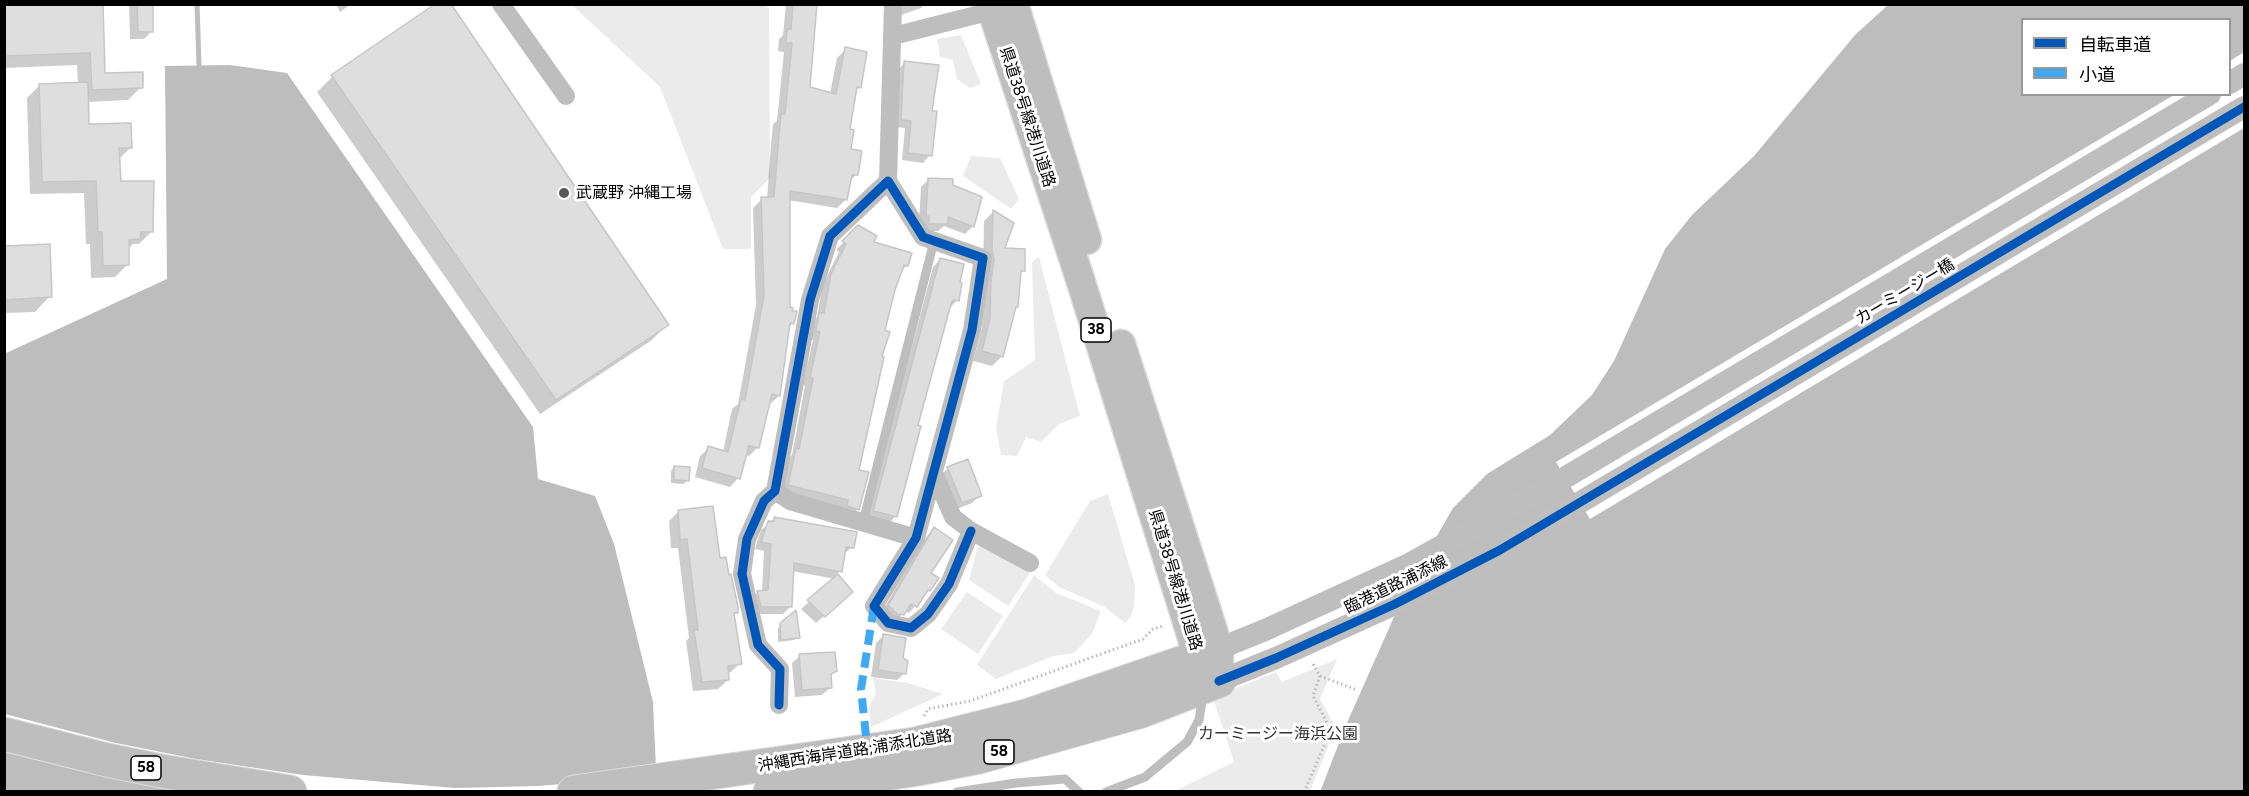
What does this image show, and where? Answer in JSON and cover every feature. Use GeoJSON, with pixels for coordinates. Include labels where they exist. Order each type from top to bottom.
{"type":"FeatureCollection","features":[{"type":"Feature","properties":{"kind":"highway","name":"沖縄西海岸道路;浦添北道路"},"geometry":{"type":"LineString","coordinates":[[574,792],[915,744],[1210,668]]}},
{"type":"Feature","properties":{"kind":"highway","name":"沖縄西海岸道路;浦添北道路"},"geometry":{"type":"LineString","coordinates":[[770,792],[979,757],[1142,711],[1210,668]]}},
{"type":"Feature","properties":{"kind":"highway","name":"58"},"geometry":{"type":"LineString","coordinates":[[4,734],[161,771],[290,792]]}},
{"type":"Feature","properties":{"kind":"main road","name":"県道38号線港川道路"},"geometry":{"type":"LineString","coordinates":[[999,7],[1081,282],[1210,668]]}},
{"type":"Feature","properties":{"kind":"street"},"geometry":{"type":"LineString","coordinates":[[501,4],[566,96]]}},
{"type":"Feature","properties":{"kind":"street"},"geometry":{"type":"LineString","coordinates":[[893,4],[888,181],[923,237],[983,258],[972,330],[916,537],[874,606],[888,623],[911,628],[928,614],[949,584],[971,531]]}},
{"type":"Feature","properties":{"kind":"street"},"geometry":{"type":"LineString","coordinates":[[893,36],[999,7]]}},
{"type":"Feature","properties":{"kind":"street"},"geometry":{"type":"LineString","coordinates":[[2231,82],[2244,74]]}},
{"type":"Feature","properties":{"kind":"street","name":"カーミージー橋"},"geometry":{"type":"LineString","coordinates":[[1566,477],[2207,96]]}},
{"type":"Feature","properties":{"kind":"street","name":"カーミージー橋"},"geometry":{"type":"LineString","coordinates":[[1580,503],[2244,107]]}},
{"type":"Feature","properties":{"kind":"street"},"geometry":{"type":"LineString","coordinates":[[779,705],[780,669],[758,645],[742,574],[747,539],[764,501],[775,491],[810,300],[830,236],[888,181]]}},
{"type":"Feature","properties":{"kind":"street"},"geometry":{"type":"LineString","coordinates":[[934,473],[953,517],[971,531],[1030,563]]}},
{"type":"Feature","properties":{"kind":"street","name":"臨港道路浦添線"},"geometry":{"type":"LineString","coordinates":[[1210,668],[1407,565],[1566,477]]}},
{"type":"Feature","properties":{"kind":"street"},"geometry":{"type":"LineString","coordinates":[[775,491],[790,501],[916,537]]}},
{"type":"Feature","properties":{"kind":"street","name":"臨港道路浦添線"},"geometry":{"type":"LineString","coordinates":[[1210,668],[1276,658],[1395,604],[1500,550],[1580,503]]}},
{"type":"Feature","properties":{"kind":"lane"},"geometry":{"type":"LineString","coordinates":[[862,522],[934,241]]}},
{"type":"Feature","properties":{"kind":"lane"},"geometry":{"type":"LineString","coordinates":[[1106,792],[1145,777],[1187,742],[1199,720],[1210,668]]}},
{"type":"Feature","properties":{"kind":"lane"},"geometry":{"type":"LineString","coordinates":[[957,792],[1016,783],[1065,779],[1079,792]]}},
{"type":"Feature","properties":{"kind":"path"},"geometry":{"type":"LineString","coordinates":[[923,718],[928,709],[970,701],[1143,639],[1153,629],[1168,624]]}},
{"type":"Feature","properties":{"kind":"path"},"geometry":{"type":"LineString","coordinates":[[1311,660],[1320,676],[1357,690]]}},
{"type":"Feature","properties":{"kind":"path"},"geometry":{"type":"LineString","coordinates":[[1305,792],[1331,730],[1313,696],[1320,676]]}},
{"type":"Feature","properties":{"kind":"green space"},"geometry":{"type":"Polygon","coordinates":[[[572,5],[764,5],[769,8],[770,178],[751,197],[751,249],[723,249],[660,87],[572,5]]]}},
{"type":"Feature","properties":{"kind":"green space"},"geometry":{"type":"Polygon","coordinates":[[[961,35],[981,84],[970,88],[957,79],[953,60],[940,57],[937,39],[961,35]]]}},
{"type":"Feature","properties":{"kind":"green space"},"geometry":{"type":"Polygon","coordinates":[[[971,156],[1000,158],[1019,199],[1011,209],[963,176],[971,156]]]}},
{"type":"Feature","properties":{"kind":"green space"},"geometry":{"type":"Polygon","coordinates":[[[1039,257],[1080,416],[1059,424],[1041,442],[1026,437],[1017,456],[1001,455],[996,427],[1004,381],[1035,360],[1032,262],[1039,257]]]}},
{"type":"Feature","properties":{"kind":"green space"},"geometry":{"type":"Polygon","coordinates":[[[1108,494],[1135,585],[1134,607],[1125,623],[1103,606],[1059,587],[1045,575],[1090,501],[1108,494]]]}},
{"type":"Feature","properties":{"kind":"green space"},"geometry":{"type":"Polygon","coordinates":[[[979,543],[1030,573],[1008,606],[969,580],[979,543]]]}},
{"type":"Feature","properties":{"kind":"green space"},"geometry":{"type":"Polygon","coordinates":[[[1034,575],[1056,593],[1101,611],[1092,634],[1074,653],[1053,656],[996,679],[977,665],[1034,575]]]}},
{"type":"Feature","properties":{"kind":"green space"},"geometry":{"type":"Polygon","coordinates":[[[967,592],[1003,616],[978,654],[941,629],[967,592]]]}},
{"type":"Feature","properties":{"kind":"green space","name":"カーミージー海浜公園"},"geometry":{"type":"Polygon","coordinates":[[[1337,659],[1320,699],[1336,728],[1310,791],[1173,792],[1234,762],[1213,698],[1276,672],[1282,682],[1337,659]]]}},
{"type":"Feature","properties":{"kind":"green space"},"geometry":{"type":"Polygon","coordinates":[[[873,678],[908,683],[943,694],[871,727],[869,707],[876,693],[873,678]]]}},
{"type":"Feature","properties":{"kind":"shaded area"},"geometry":{"type":"Polygon","coordinates":[[[1888,5],[2244,5],[2244,791],[1320,792],[1346,725],[1406,590],[1453,508],[1487,474],[1550,435],[1592,395],[1614,361],[1665,249],[1692,215],[1754,156],[1855,35],[1888,5]]]}},
{"type":"Feature","properties":{"kind":"shaded area"},"geometry":{"type":"Polygon","coordinates":[[[230,65],[287,73],[533,427],[538,479],[595,496],[614,544],[653,702],[657,791],[5,791],[4,354],[167,279],[165,66],[230,65]]]}},
{"type":"Feature","properties":{"kind":"pier"},"geometry":{"type":"Polygon","coordinates":[[[2244,52],[2244,128],[1590,519],[1556,462],[2172,96],[2231,96],[2231,60],[2244,52]]]}},
{"type":"Feature","properties":{"kind":"pier"},"geometry":{"type":"Polygon","coordinates":[[[5,714],[116,743],[196,759],[303,775],[455,788],[538,786],[597,781],[660,792],[176,791],[88,773],[4,752],[5,714]]]}},
{"type":"Feature","properties":{"kind":"building"},"geometry":{"type":"Polygon","coordinates":[[[4,4],[103,4],[105,73],[143,72],[143,88],[92,90],[90,53],[4,56],[4,4]]]}},
{"type":"Feature","properties":{"kind":"building"},"geometry":{"type":"Polygon","coordinates":[[[137,4],[153,4],[153,32],[138,32],[137,4]]]}},
{"type":"Feature","properties":{"kind":"building","name":"武蔵野 沖縄工場"},"geometry":{"type":"Polygon","coordinates":[[[435,4],[451,4],[669,325],[556,400],[331,75],[435,4]]]}},
{"type":"Feature","properties":{"kind":"building"},"geometry":{"type":"Polygon","coordinates":[[[793,4],[817,4],[810,87],[836,94],[845,47],[867,52],[861,88],[857,87],[850,129],[854,130],[851,149],[862,151],[858,175],[852,175],[847,200],[790,191],[790,307],[793,308],[792,311],[797,311],[794,324],[790,323],[780,396],[772,394],[759,448],[749,446],[740,479],[702,468],[708,446],[728,452],[741,399],[745,400],[764,295],[761,197],[774,197],[781,114],[785,114],[792,43],[786,43],[787,29],[791,29],[793,4]]]}},
{"type":"Feature","properties":{"kind":"building"},"geometry":{"type":"Polygon","coordinates":[[[904,61],[939,65],[932,111],[937,111],[932,156],[908,153],[911,121],[901,120],[904,61]]]}},
{"type":"Feature","properties":{"kind":"building"},"geometry":{"type":"Polygon","coordinates":[[[88,82],[89,124],[131,123],[132,148],[119,148],[121,181],[154,181],[153,232],[141,232],[140,239],[129,240],[129,265],[103,266],[102,232],[98,232],[96,181],[42,182],[39,84],[88,82]]]}},
{"type":"Feature","properties":{"kind":"building"},"geometry":{"type":"Polygon","coordinates":[[[928,178],[953,179],[953,185],[982,197],[974,227],[948,217],[948,224],[929,224],[929,216],[926,216],[928,178]]]}},
{"type":"Feature","properties":{"kind":"building"},"geometry":{"type":"Polygon","coordinates":[[[993,210],[1014,223],[1005,248],[1025,249],[1025,271],[1021,271],[1018,307],[1016,307],[1003,357],[982,351],[990,318],[994,259],[992,251],[993,210]]]}},
{"type":"Feature","properties":{"kind":"building"},"geometry":{"type":"Polygon","coordinates":[[[858,225],[877,236],[874,242],[912,253],[908,266],[904,265],[895,290],[885,330],[890,332],[882,356],[884,357],[859,470],[869,472],[859,510],[847,506],[848,500],[788,485],[796,448],[799,449],[813,378],[810,377],[820,332],[816,331],[819,313],[824,313],[831,274],[846,244],[842,241],[858,225]]]}},
{"type":"Feature","properties":{"kind":"building"},"geometry":{"type":"Polygon","coordinates":[[[50,244],[52,297],[4,300],[4,246],[50,244]]]}},
{"type":"Feature","properties":{"kind":"building"},"geometry":{"type":"Polygon","coordinates":[[[940,258],[964,264],[960,282],[962,283],[959,301],[953,300],[951,304],[918,425],[921,426],[897,517],[873,511],[940,258]]]}},
{"type":"Feature","properties":{"kind":"building"},"geometry":{"type":"Polygon","coordinates":[[[968,459],[982,496],[962,503],[947,467],[968,459]]]}},
{"type":"Feature","properties":{"kind":"building"},"geometry":{"type":"Polygon","coordinates":[[[674,466],[690,467],[689,481],[674,480],[674,466]]]}},
{"type":"Feature","properties":{"kind":"building"},"geometry":{"type":"Polygon","coordinates":[[[713,506],[720,558],[726,557],[738,607],[738,613],[734,613],[742,664],[728,666],[729,680],[702,682],[694,630],[698,630],[687,539],[680,540],[678,510],[713,506]]]}},
{"type":"Feature","properties":{"kind":"building"},"geometry":{"type":"Polygon","coordinates":[[[774,517],[857,532],[854,548],[846,547],[842,572],[794,563],[792,607],[761,607],[757,591],[768,590],[771,544],[761,542],[768,521],[774,521],[774,517]]]}},
{"type":"Feature","properties":{"kind":"building"},"geometry":{"type":"Polygon","coordinates":[[[934,527],[953,540],[931,573],[939,578],[917,607],[911,604],[904,615],[897,614],[888,605],[934,527]]]}},
{"type":"Feature","properties":{"kind":"building"},"geometry":{"type":"Polygon","coordinates":[[[838,574],[853,592],[825,617],[807,600],[838,574]]]}},
{"type":"Feature","properties":{"kind":"building"},"geometry":{"type":"Polygon","coordinates":[[[796,610],[800,638],[781,640],[780,623],[796,610]]]}},
{"type":"Feature","properties":{"kind":"building"},"geometry":{"type":"Polygon","coordinates":[[[883,634],[906,638],[903,658],[908,661],[906,674],[878,670],[883,634]]]}},
{"type":"Feature","properties":{"kind":"building"},"geometry":{"type":"Polygon","coordinates":[[[835,652],[837,671],[831,674],[832,688],[802,690],[799,654],[835,652]]]}},
{"type":"Feature","properties":{"kind":"waterway"},"geometry":{"type":"LineString","coordinates":[[197,4],[199,65]]}},
{"type":"Feature","properties":{"kind":"marked path"},"geometry":{"type":"LineString","coordinates":[[866,736],[861,689],[874,606]]}},
{"type":"Feature","properties":{"kind":"cycle path"},"geometry":{"type":"LineString","coordinates":[[1219,681],[1395,604],[1500,550],[2244,107]]}},
{"type":"Feature","properties":{"kind":"cycle path"},"geometry":{"type":"LineString","coordinates":[[779,705],[780,669],[758,645],[742,574],[747,539],[764,501],[775,491],[810,300],[830,236],[888,181],[923,237],[983,258],[972,330],[916,538],[874,606],[888,623],[911,628],[928,614],[949,584],[971,531]]}},
{"type":"Feature","properties":{"kind":"place","name":"武蔵野 沖縄工場"},"geometry":{"type":"Point","coordinates":[564,193]}}]}
